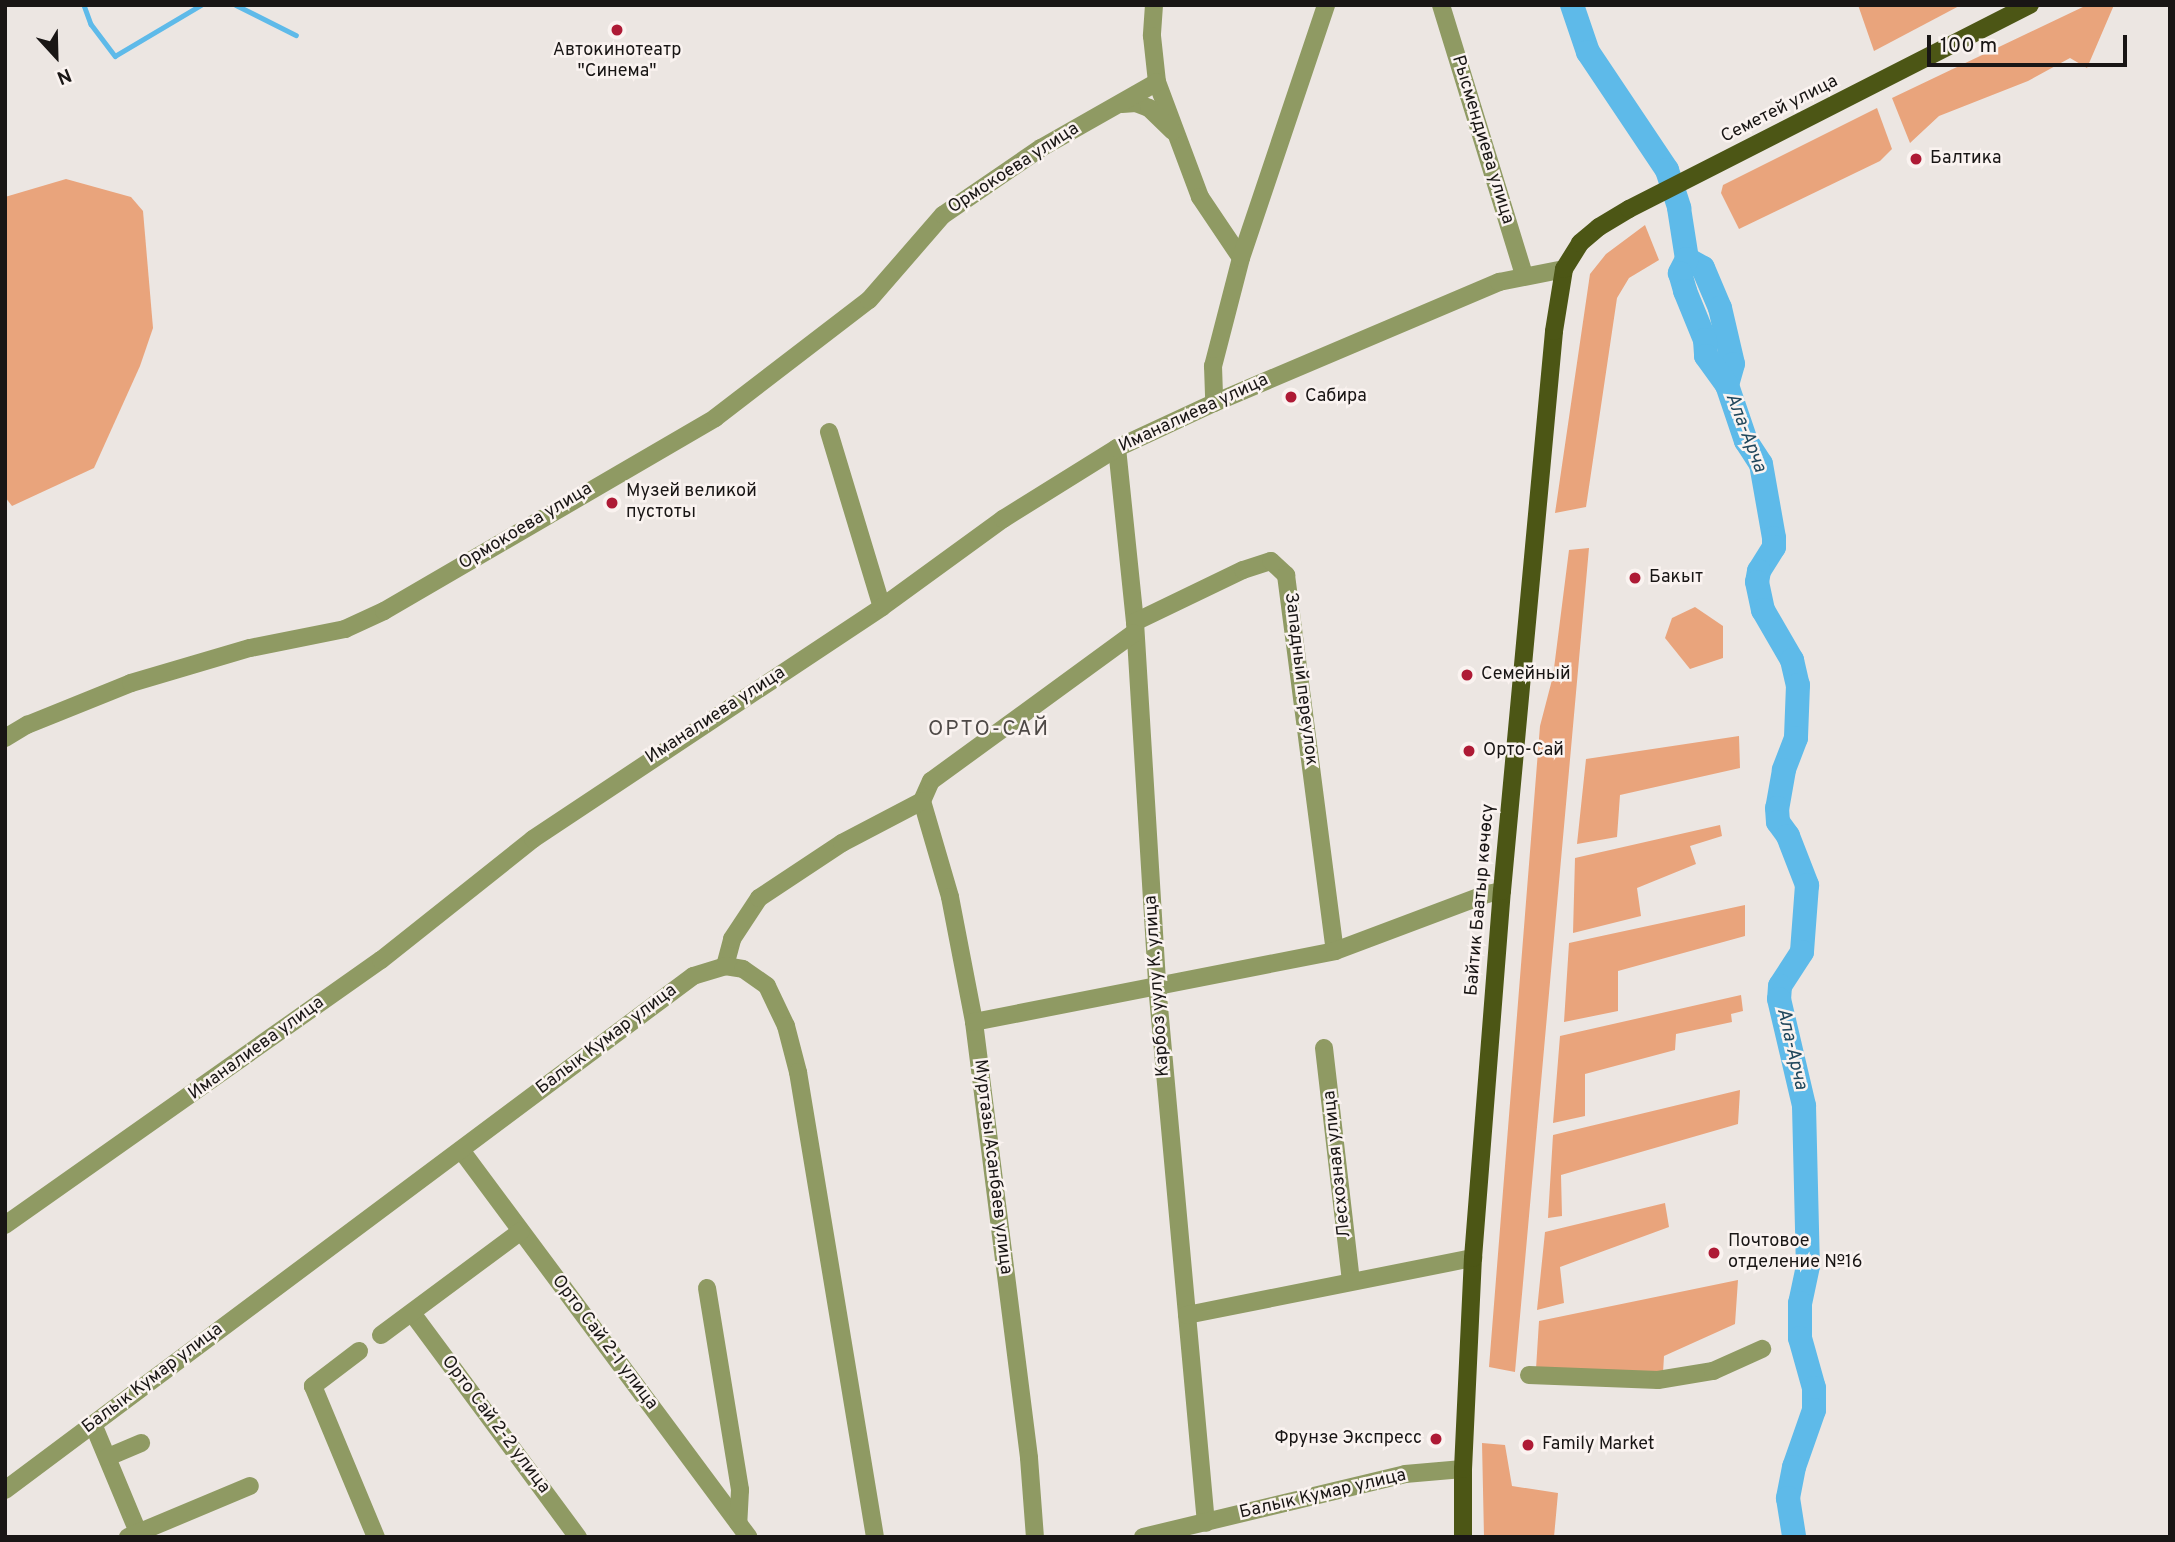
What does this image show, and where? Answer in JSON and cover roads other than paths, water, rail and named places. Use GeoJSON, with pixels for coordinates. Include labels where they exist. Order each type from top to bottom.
{"type":"FeatureCollection","features":[{"type":"Feature","properties":{"kind":"main road","name":"Семетей улица"},"geometry":{"type":"LineString","coordinates":[[1564,269],[1580,243],[1599,227],[1629,209],[2030,5]]}},
{"type":"Feature","properties":{"kind":"main road","name":"Байтик Баатыр көчөсү"},"geometry":{"type":"LineString","coordinates":[[1463,1537],[1462,1469],[1474,1258],[1502,891],[1554,331],[1564,269]]}},
{"type":"Feature","properties":{"kind":"street"},"geometry":{"type":"LineString","coordinates":[[1154,5],[1152,36],[1157,82],[1200,197],[1241,258]]}},
{"type":"Feature","properties":{"kind":"street"},"geometry":{"type":"LineString","coordinates":[[1214,403],[1213,366],[1241,258],[1326,5]]}},
{"type":"Feature","properties":{"kind":"street","name":"Рысмендиева улица"},"geometry":{"type":"LineString","coordinates":[[1441,5],[1524,275]]}},
{"type":"Feature","properties":{"kind":"street","name":"Ормокоева улица"},"geometry":{"type":"LineString","coordinates":[[5,738],[27,725],[131,683],[250,648],[345,629],[384,611],[715,418],[869,300],[943,215],[1041,148],[1157,82]]}},
{"type":"Feature","properties":{"kind":"street"},"geometry":{"type":"LineString","coordinates":[[1122,104],[1136,103],[1149,108],[1175,133]]}},
{"type":"Feature","properties":{"kind":"street","name":"Иманалиева улица"},"geometry":{"type":"LineString","coordinates":[[5,1225],[382,960],[533,839],[882,607],[1003,519],[1117,448],[1214,403],[1477,292],[1524,275],[1564,269]]}},
{"type":"Feature","properties":{"kind":"street"},"geometry":{"type":"LineString","coordinates":[[829,432],[882,607]]}},
{"type":"Feature","properties":{"kind":"street","name":"Карбоз уулу К. улица"},"geometry":{"type":"LineString","coordinates":[[1117,448],[1134,628],[1157,985],[1206,1523]]}},
{"type":"Feature","properties":{"kind":"street","name":"Западный переулок"},"geometry":{"type":"LineString","coordinates":[[1134,628],[1243,570],[1271,561],[1286,575],[1335,951]]}},
{"type":"Feature","properties":{"kind":"street"},"geometry":{"type":"LineString","coordinates":[[875,1537],[798,1072],[786,1026],[767,986],[743,969],[725,966],[732,939],[759,898],[842,843],[922,801],[931,781],[1134,628]]}},
{"type":"Feature","properties":{"kind":"street","name":"Муртазы Асанбаев улица"},"geometry":{"type":"LineString","coordinates":[[922,801],[950,897],[974,1022],[1029,1458],[1035,1537]]}},
{"type":"Feature","properties":{"kind":"street"},"geometry":{"type":"LineString","coordinates":[[974,1022],[1335,951],[1487,894],[1502,891]]}},
{"type":"Feature","properties":{"kind":"street","name":"Балык Кумар улица"},"geometry":{"type":"LineString","coordinates":[[5,1490],[693,976],[725,966]]}},
{"type":"Feature","properties":{"kind":"street","name":"Лесхозная улица"},"geometry":{"type":"LineString","coordinates":[[1324,1048],[1351,1280]]}},
{"type":"Feature","properties":{"kind":"street","name":"Орто Сай 2-1 улица"},"geometry":{"type":"LineString","coordinates":[[461,1150],[743,1530]]}},
{"type":"Feature","properties":{"kind":"street"},"geometry":{"type":"LineString","coordinates":[[381,1335],[521,1231]]}},
{"type":"Feature","properties":{"kind":"street"},"geometry":{"type":"LineString","coordinates":[[1187,1315],[1351,1280],[1474,1258]]}},
{"type":"Feature","properties":{"kind":"street"},"geometry":{"type":"LineString","coordinates":[[708,1288],[740,1490],[743,1530]]}},
{"type":"Feature","properties":{"kind":"street","name":"Орто Сай 2-2 улица"},"geometry":{"type":"LineString","coordinates":[[412,1313],[578,1537]]}},
{"type":"Feature","properties":{"kind":"street"},"geometry":{"type":"LineString","coordinates":[[1529,1375],[1658,1380],[1713,1371],[1762,1349]]}},
{"type":"Feature","properties":{"kind":"street"},"geometry":{"type":"LineString","coordinates":[[359,1351],[313,1386],[376,1537]]}},
{"type":"Feature","properties":{"kind":"street"},"geometry":{"type":"LineString","coordinates":[[93,1424],[136,1535],[250,1486]]}},
{"type":"Feature","properties":{"kind":"street"},"geometry":{"type":"LineString","coordinates":[[108,1457],[141,1443]]}},
{"type":"Feature","properties":{"kind":"street","name":"Балык Кумар улица"},"geometry":{"type":"LineString","coordinates":[[1143,1537],[1179,1533],[1206,1523],[1405,1474],[1462,1469]]}},
{"type":"Feature","properties":{"kind":"waterway"},"geometry":{"type":"LineString","coordinates":[[84,5],[91,24],[115,56],[201,5]]}},
{"type":"Feature","properties":{"kind":"waterway"},"geometry":{"type":"LineString","coordinates":[[236,5],[296,35]]}},
{"type":"Feature","properties":{"kind":"waterway","name":"Ала-Арча"},"geometry":{"type":"LineString","coordinates":[[1572,5],[1588,52],[1667,170],[1679,208],[1687,259],[1703,268],[1720,308],[1733,364],[1727,385],[1746,441],[1761,464],[1774,538],[1774,547],[1759,571],[1757,582],[1763,610],[1792,660],[1798,685],[1796,738],[1784,770],[1777,808],[1778,822],[1788,836],[1807,885],[1802,952],[1780,986],[1779,999],[1804,1106],[1808,1266],[1800,1303],[1800,1338],[1814,1388],[1814,1410],[1794,1467],[1788,1498],[1794,1537]]}},
{"type":"Feature","properties":{"kind":"waterway"},"geometry":{"type":"LineString","coordinates":[[1687,259],[1680,273],[1685,291],[1705,340],[1706,356],[1727,385]]}},
{"type":"Feature","properties":{"kind":"place","name":"Автокинотеатр \"Синема\""},"geometry":{"type":"Point","coordinates":[617,30]}},
{"type":"Feature","properties":{"kind":"place","name":"Балтика"},"geometry":{"type":"Point","coordinates":[1916,159]}},
{"type":"Feature","properties":{"kind":"place","name":"Сабира"},"geometry":{"type":"Point","coordinates":[1291,397]}},
{"type":"Feature","properties":{"kind":"place","name":"Музей великой пустоты"},"geometry":{"type":"Point","coordinates":[612,503]}},
{"type":"Feature","properties":{"kind":"place","name":"Бакыт"},"geometry":{"type":"Point","coordinates":[1635,578]}},
{"type":"Feature","properties":{"kind":"place","name":"Семейный"},"geometry":{"type":"Point","coordinates":[1467,675]}},
{"type":"Feature","properties":{"kind":"place","name":"Орто-Сай"},"geometry":{"type":"Point","coordinates":[1469,751]}},
{"type":"Feature","properties":{"kind":"place","name":"Почтовое отделение №16"},"geometry":{"type":"Point","coordinates":[1714,1253]}},
{"type":"Feature","properties":{"kind":"place","name":"Фрунзе Экспресс"},"geometry":{"type":"Point","coordinates":[1436,1439]}},
{"type":"Feature","properties":{"kind":"place","name":"Family Market"},"geometry":{"type":"Point","coordinates":[1528,1445]}},
{"type":"Feature","properties":{"kind":"district","name":"ОРТО-САЙ"},"geometry":{"type":"Point","coordinates":[989,730]}}]}
